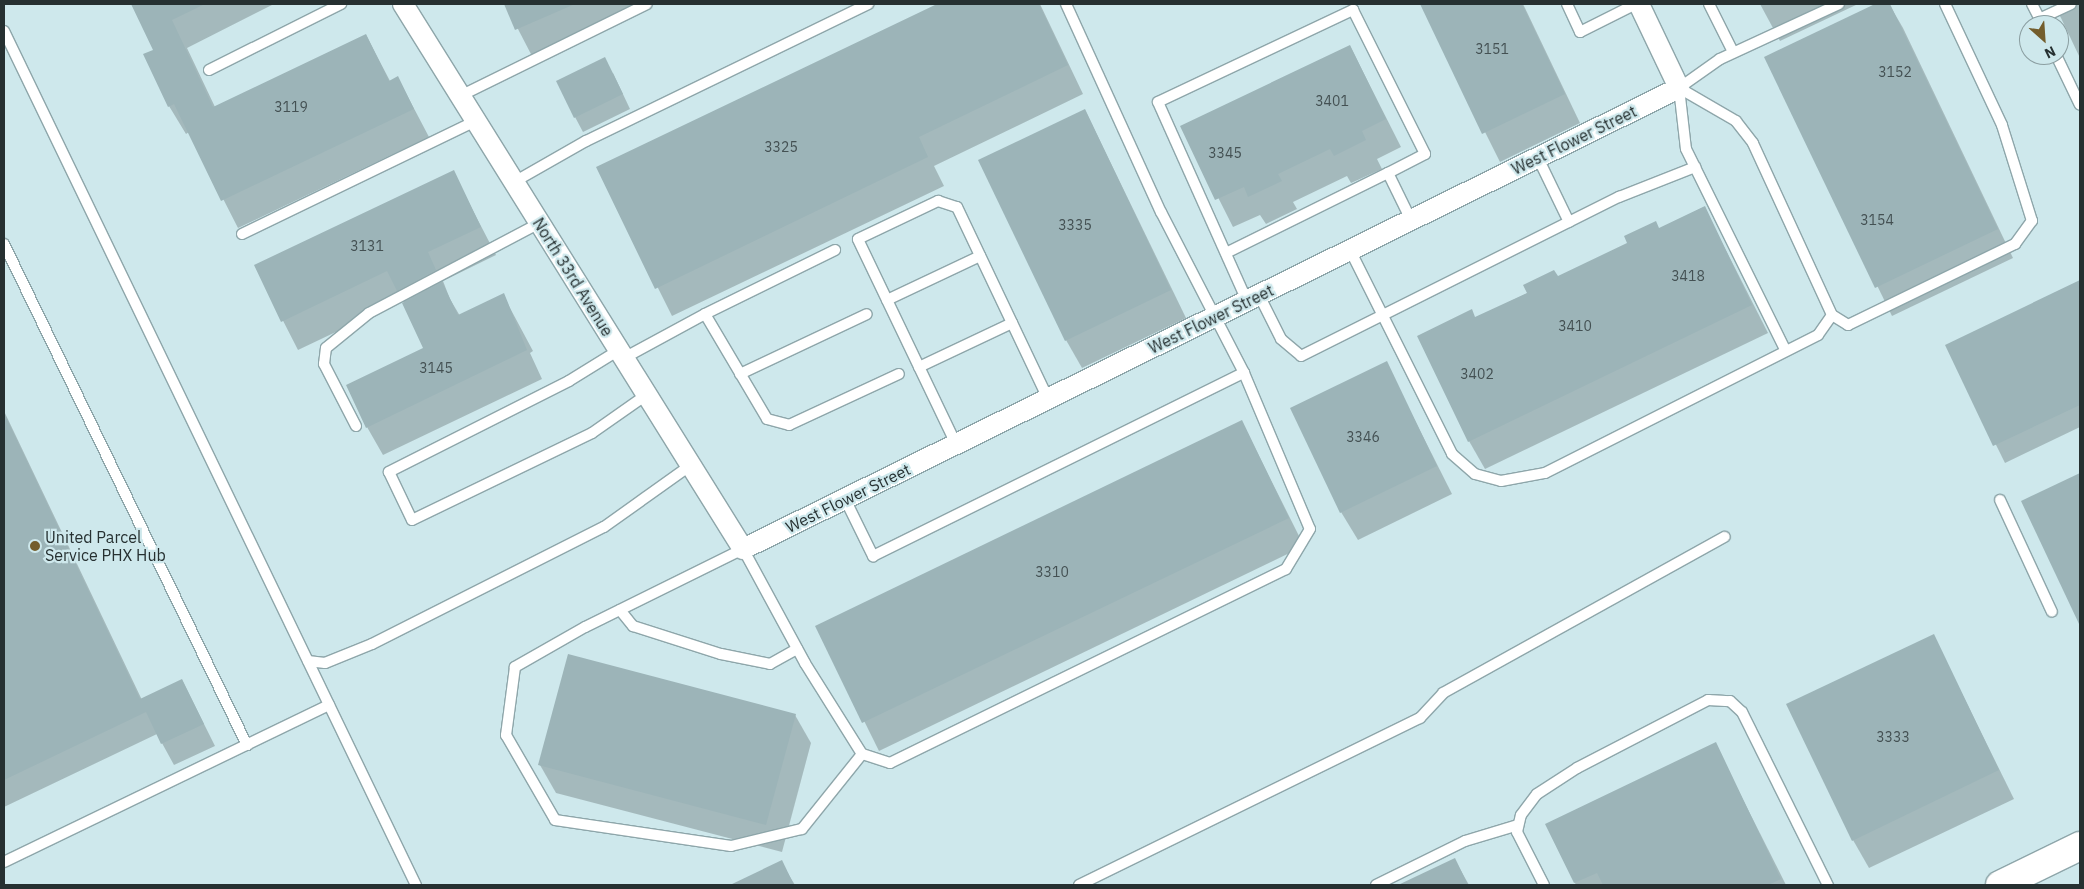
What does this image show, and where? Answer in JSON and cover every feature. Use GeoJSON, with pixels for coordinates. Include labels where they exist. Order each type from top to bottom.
{"type":"FeatureCollection","features":[{"type":"Feature","properties":{"kind":"street","name":"North 33rd Avenue"},"geometry":{"type":"LineString","coordinates":[[403,4],[743,549]]}},
{"type":"Feature","properties":{"kind":"street"},"geometry":{"type":"LineString","coordinates":[[1637,4],[1679,88]]}},
{"type":"Feature","properties":{"kind":"street","name":"West Flower Street"},"geometry":{"type":"LineString","coordinates":[[743,549],[1679,88]]}},
{"type":"Feature","properties":{"kind":"street"},"geometry":{"type":"LineString","coordinates":[[2000,885],[2080,846]]}},
{"type":"Feature","properties":{"kind":"lane"},"geometry":{"type":"LineString","coordinates":[[209,70],[341,4]]}},
{"type":"Feature","properties":{"kind":"lane"},"geometry":{"type":"LineString","coordinates":[[460,96],[647,4]]}},
{"type":"Feature","properties":{"kind":"lane"},"geometry":{"type":"LineString","coordinates":[[514,182],[586,141],[868,4]]}},
{"type":"Feature","properties":{"kind":"lane"},"geometry":{"type":"LineString","coordinates":[[862,754],[802,829],[731,846],[555,820],[506,735],[515,667],[620,610],[743,549],[797,649],[862,754],[890,763],[1286,569],[1310,529],[1244,373],[1161,212],[1066,4]]}},
{"type":"Feature","properties":{"kind":"lane"},"geometry":{"type":"LineString","coordinates":[[1567,4],[1580,32],[1637,4]]}},
{"type":"Feature","properties":{"kind":"lane"},"geometry":{"type":"LineString","coordinates":[[1708,4],[1733,52]]}},
{"type":"Feature","properties":{"kind":"lane"},"geometry":{"type":"LineString","coordinates":[[1679,88],[1733,52],[1839,4]]}},
{"type":"Feature","properties":{"kind":"lane"},"geometry":{"type":"LineString","coordinates":[[1679,88],[1736,121],[1753,143],[1832,315],[1848,324],[2015,244],[2032,221],[2002,125],[1944,4]]}},
{"type":"Feature","properties":{"kind":"lane"},"geometry":{"type":"LineString","coordinates":[[2053,15],[2071,4]]}},
{"type":"Feature","properties":{"kind":"lane"},"geometry":{"type":"LineString","coordinates":[[1226,252],[1425,154],[1356,7],[1158,102],[1226,252],[1253,298],[1281,339],[1300,356],[1620,197],[1695,167]]}},
{"type":"Feature","properties":{"kind":"lane"},"geometry":{"type":"LineString","coordinates":[[4,31],[416,885]]}},
{"type":"Feature","properties":{"kind":"lane"},"geometry":{"type":"LineString","coordinates":[[2061,65],[2080,105]]}},
{"type":"Feature","properties":{"kind":"lane"},"geometry":{"type":"LineString","coordinates":[[1679,88],[1686,149],[1786,352]]}},
{"type":"Feature","properties":{"kind":"lane"},"geometry":{"type":"LineString","coordinates":[[242,234],[476,121]]}},
{"type":"Feature","properties":{"kind":"lane"},"geometry":{"type":"LineString","coordinates":[[1538,158],[1569,222]]}},
{"type":"Feature","properties":{"kind":"lane"},"geometry":{"type":"LineString","coordinates":[[1388,173],[1411,220]]}},
{"type":"Feature","properties":{"kind":"lane"},"geometry":{"type":"LineString","coordinates":[[956,444],[858,239],[938,201],[957,207],[1048,399]]}},
{"type":"Feature","properties":{"kind":"lane"},"geometry":{"type":"LineString","coordinates":[[356,426],[324,364],[326,348],[369,314],[540,223]]}},
{"type":"Feature","properties":{"kind":"lane"},"geometry":{"type":"LineString","coordinates":[[4,244],[247,745]]}},
{"type":"Feature","properties":{"kind":"lane"},"geometry":{"type":"LineString","coordinates":[[646,395],[592,433],[412,520],[389,472],[621,354],[835,250]]}},
{"type":"Feature","properties":{"kind":"lane"},"geometry":{"type":"LineString","coordinates":[[1350,250],[1452,454],[1475,474],[1501,481],[1545,473],[1818,335],[1832,315]]}},
{"type":"Feature","properties":{"kind":"lane"},"geometry":{"type":"LineString","coordinates":[[887,300],[980,256]]}},
{"type":"Feature","properties":{"kind":"lane"},"geometry":{"type":"LineString","coordinates":[[705,314],[766,419],[789,425],[898,374]]}},
{"type":"Feature","properties":{"kind":"lane"},"geometry":{"type":"LineString","coordinates":[[740,374],[867,314]]}},
{"type":"Feature","properties":{"kind":"lane"},"geometry":{"type":"LineString","coordinates":[[919,367],[1012,323]]}},
{"type":"Feature","properties":{"kind":"lane"},"geometry":{"type":"LineString","coordinates":[[845,499],[873,556],[1244,373]]}},
{"type":"Feature","properties":{"kind":"lane"},"geometry":{"type":"LineString","coordinates":[[308,661],[325,663],[372,644],[604,527],[691,466]]}},
{"type":"Feature","properties":{"kind":"lane"},"geometry":{"type":"LineString","coordinates":[[2000,500],[2052,612]]}},
{"type":"Feature","properties":{"kind":"lane"},"geometry":{"type":"LineString","coordinates":[[1079,885],[1420,718],[1443,693],[1725,537]]}},
{"type":"Feature","properties":{"kind":"lane"},"geometry":{"type":"LineString","coordinates":[[620,610],[633,626],[721,654],[770,664],[797,649]]}},
{"type":"Feature","properties":{"kind":"lane"},"geometry":{"type":"LineString","coordinates":[[1544,885],[1516,832],[1521,815],[1537,794],[1577,768],[1708,700],[1730,701],[1742,712],[1828,885]]}},
{"type":"Feature","properties":{"kind":"lane"},"geometry":{"type":"LineString","coordinates":[[4,862],[329,705]]}},
{"type":"Feature","properties":{"kind":"lane"},"geometry":{"type":"LineString","coordinates":[[1376,885],[1465,841],[1518,825]]}},
{"type":"Feature","properties":{"kind":"building"},"geometry":{"type":"Polygon","coordinates":[[[131,4],[205,4],[172,20],[213,107],[366,34],[389,81],[398,76],[414,109],[221,201],[174,104],[168,107],[143,54],[153,50],[131,4]]]}},
{"type":"Feature","properties":{"kind":"building"},"geometry":{"type":"Polygon","coordinates":[[[504,4],[575,4],[515,30],[504,4]]]}},
{"type":"Feature","properties":{"kind":"building"},"geometry":{"type":"Polygon","coordinates":[[[937,4],[1039,4],[1068,65],[919,137],[928,157],[655,289],[596,167],[937,4]]]}},
{"type":"Feature","properties":{"kind":"building"},"geometry":{"type":"Polygon","coordinates":[[[1420,4],[1522,4],[1565,94],[1482,134],[1420,4]]]}},
{"type":"Feature","properties":{"kind":"building"},"geometry":{"type":"Polygon","coordinates":[[[1875,4],[1890,4],[1998,229],[1875,288],[1764,57],[1875,4]]]}},
{"type":"Feature","properties":{"kind":"building"},"geometry":{"type":"Polygon","coordinates":[[[1350,45],[1386,119],[1362,131],[1366,140],[1334,156],[1330,149],[1278,174],[1282,181],[1248,197],[1244,187],[1215,200],[1180,126],[1350,45]]]}},
{"type":"Feature","properties":{"kind":"building"},"geometry":{"type":"Polygon","coordinates":[[[605,57],[623,94],[574,118],[556,81],[605,57]]]}},
{"type":"Feature","properties":{"kind":"building"},"geometry":{"type":"Polygon","coordinates":[[[1085,109],[1171,290],[1065,341],[978,160],[1085,109]]]}},
{"type":"Feature","properties":{"kind":"building"},"geometry":{"type":"Polygon","coordinates":[[[454,170],[481,227],[428,252],[436,270],[397,291],[387,271],[281,322],[254,265],[454,170]]]}},
{"type":"Feature","properties":{"kind":"building"},"geometry":{"type":"Polygon","coordinates":[[[1705,206],[1752,305],[1468,442],[1417,336],[1472,309],[1475,317],[1527,293],[1523,285],[1554,270],[1558,276],[1627,243],[1624,236],[1656,221],[1659,228],[1705,206]]]}},
{"type":"Feature","properties":{"kind":"building"},"geometry":{"type":"Polygon","coordinates":[[[2080,280],[2080,405],[1993,446],[1945,345],[2080,280]]]}},
{"type":"Feature","properties":{"kind":"building"},"geometry":{"type":"Polygon","coordinates":[[[442,282],[458,315],[504,293],[527,350],[366,428],[346,385],[423,348],[402,303],[442,282]]]}},
{"type":"Feature","properties":{"kind":"building"},"geometry":{"type":"Polygon","coordinates":[[[1387,361],[1437,466],[1340,513],[1290,408],[1387,361]]]}},
{"type":"Feature","properties":{"kind":"building","name":"United Parcel Service PHX Hub"},"geometry":{"type":"Polygon","coordinates":[[[4,413],[140,699],[182,679],[204,724],[161,744],[146,712],[4,780],[4,413]]]}},
{"type":"Feature","properties":{"kind":"building"},"geometry":{"type":"Polygon","coordinates":[[[1242,420],[1289,518],[862,723],[815,626],[1242,420]]]}},
{"type":"Feature","properties":{"kind":"building"},"geometry":{"type":"Polygon","coordinates":[[[2080,473],[2080,626],[2021,501],[2080,473]]]}},
{"type":"Feature","properties":{"kind":"building"},"geometry":{"type":"Polygon","coordinates":[[[1934,634],[1999,770],[1852,841],[1786,704],[1934,634]]]}},
{"type":"Feature","properties":{"kind":"building"},"geometry":{"type":"Polygon","coordinates":[[[568,654],[796,714],[766,825],[538,765],[568,654]]]}},
{"type":"Feature","properties":{"kind":"building"},"geometry":{"type":"Polygon","coordinates":[[[1716,742],[1781,879],[1768,885],[1603,885],[1597,873],[1574,883],[1545,824],[1716,742]]]}},
{"type":"Feature","properties":{"kind":"building"},"geometry":{"type":"Polygon","coordinates":[[[1455,858],[1468,885],[1398,885],[1455,858]]]}},
{"type":"Feature","properties":{"kind":"building"},"geometry":{"type":"Polygon","coordinates":[[[782,860],[794,885],[730,885],[782,860]]]}},
{"type":"Feature","properties":{"kind":"place","name":"United Parcel Service PHX Hub"},"geometry":{"type":"Point","coordinates":[35,546]}}]}
